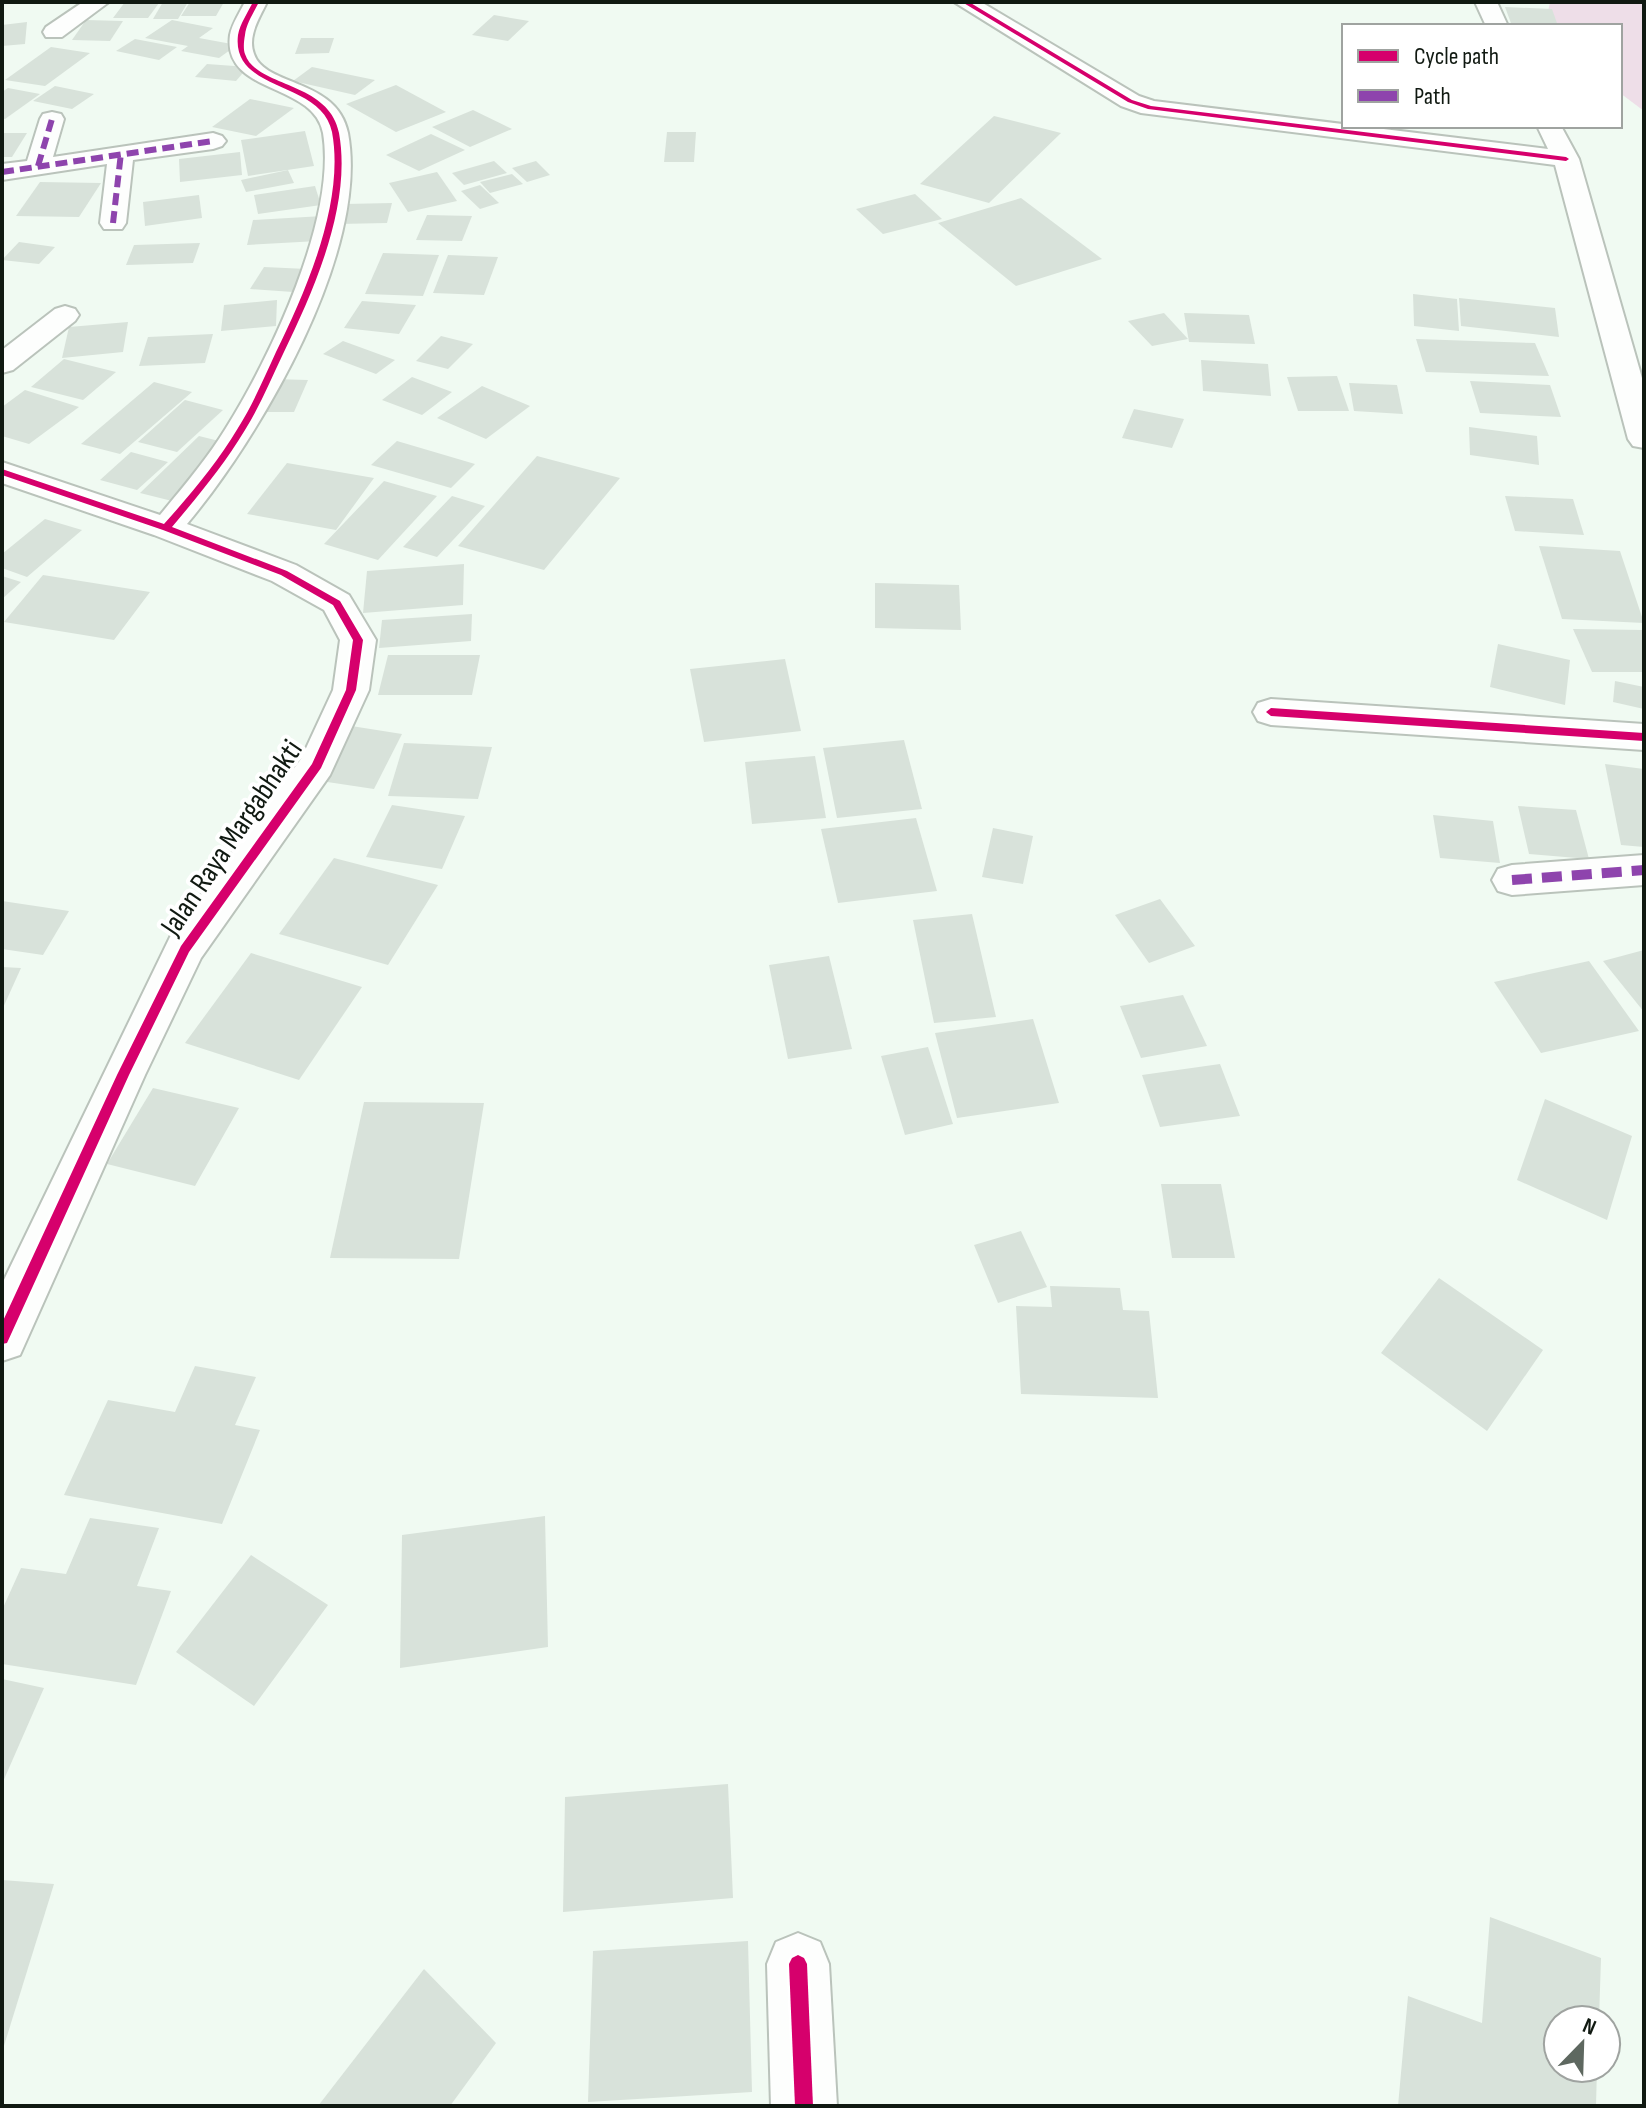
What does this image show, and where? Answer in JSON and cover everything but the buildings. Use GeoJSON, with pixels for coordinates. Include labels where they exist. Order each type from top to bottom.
{"type":"FeatureCollection","features":[{"type":"Feature","properties":{"kind":"street"},"geometry":{"type":"LineString","coordinates":[[54,32],[98,2]]}},
{"type":"Feature","properties":{"kind":"street"},"geometry":{"type":"LineString","coordinates":[[166,528],[206,481],[249,415],[314,281],[330,231],[336,182],[335,128],[330,115],[316,103],[251,68],[243,55],[240,38],[256,2]]}},
{"type":"Feature","properties":{"kind":"street"},"geometry":{"type":"LineString","coordinates":[[965,2],[1130,101],[1150,108],[1566,159]]}},
{"type":"Feature","properties":{"kind":"street"},"geometry":{"type":"LineString","coordinates":[[1486,2],[1496,24]]}},
{"type":"Feature","properties":{"kind":"street"},"geometry":{"type":"LineString","coordinates":[[38,166],[52,119]]}},
{"type":"Feature","properties":{"kind":"street"},"geometry":{"type":"LineString","coordinates":[[1550,128],[1566,159],[1644,439]]}},
{"type":"Feature","properties":{"kind":"street"},"geometry":{"type":"LineString","coordinates":[[2,172],[213,141]]}},
{"type":"Feature","properties":{"kind":"street"},"geometry":{"type":"LineString","coordinates":[[113,223],[121,153]]}},
{"type":"Feature","properties":{"kind":"street"},"geometry":{"type":"LineString","coordinates":[[2,364],[65,315]]}},
{"type":"Feature","properties":{"kind":"street","name":"Jalan Raya Margabhakti"},"geometry":{"type":"LineString","coordinates":[[2,472],[166,528],[284,573],[337,603],[358,640],[351,690],[317,765],[185,949],[123,1075],[2,1338]]}},
{"type":"Feature","properties":{"kind":"street"},"geometry":{"type":"LineString","coordinates":[[1271,712],[1644,737]]}},
{"type":"Feature","properties":{"kind":"street"},"geometry":{"type":"LineString","coordinates":[[1512,880],[1644,870]]}},
{"type":"Feature","properties":{"kind":"street"},"geometry":{"type":"LineString","coordinates":[[798,1964],[804,2106]]}},
{"type":"Feature","properties":{"kind":"shaded area"},"geometry":{"type":"Polygon","coordinates":[[[1550,2],[1644,2],[1644,111],[1622,94],[1622,24],[1545,24],[1550,2]]]}},
{"type":"Feature","properties":{"kind":"marked path"},"geometry":{"type":"LineString","coordinates":[[38,166],[52,119]]}},
{"type":"Feature","properties":{"kind":"marked path"},"geometry":{"type":"LineString","coordinates":[[2,172],[213,141]]}},
{"type":"Feature","properties":{"kind":"marked path"},"geometry":{"type":"LineString","coordinates":[[113,223],[121,153]]}},
{"type":"Feature","properties":{"kind":"marked path"},"geometry":{"type":"LineString","coordinates":[[1512,880],[1644,870]]}},
{"type":"Feature","properties":{"kind":"cycle path"},"geometry":{"type":"LineString","coordinates":[[166,528],[217,465],[255,405],[298,315],[318,264],[332,213],[337,159],[335,131],[327,112],[311,98],[252,68],[242,54],[242,32],[256,2]]}},
{"type":"Feature","properties":{"kind":"cycle path"},"geometry":{"type":"LineString","coordinates":[[965,2],[1130,101],[1150,108],[1566,159]]}},
{"type":"Feature","properties":{"kind":"cycle path"},"geometry":{"type":"LineString","coordinates":[[2,472],[166,528],[284,573],[337,603],[358,640],[351,690],[317,765],[185,949],[123,1075],[2,1338]]}},
{"type":"Feature","properties":{"kind":"cycle path"},"geometry":{"type":"LineString","coordinates":[[1271,712],[1644,737]]}},
{"type":"Feature","properties":{"kind":"cycle path"},"geometry":{"type":"LineString","coordinates":[[798,1964],[804,2106]]}}]}
